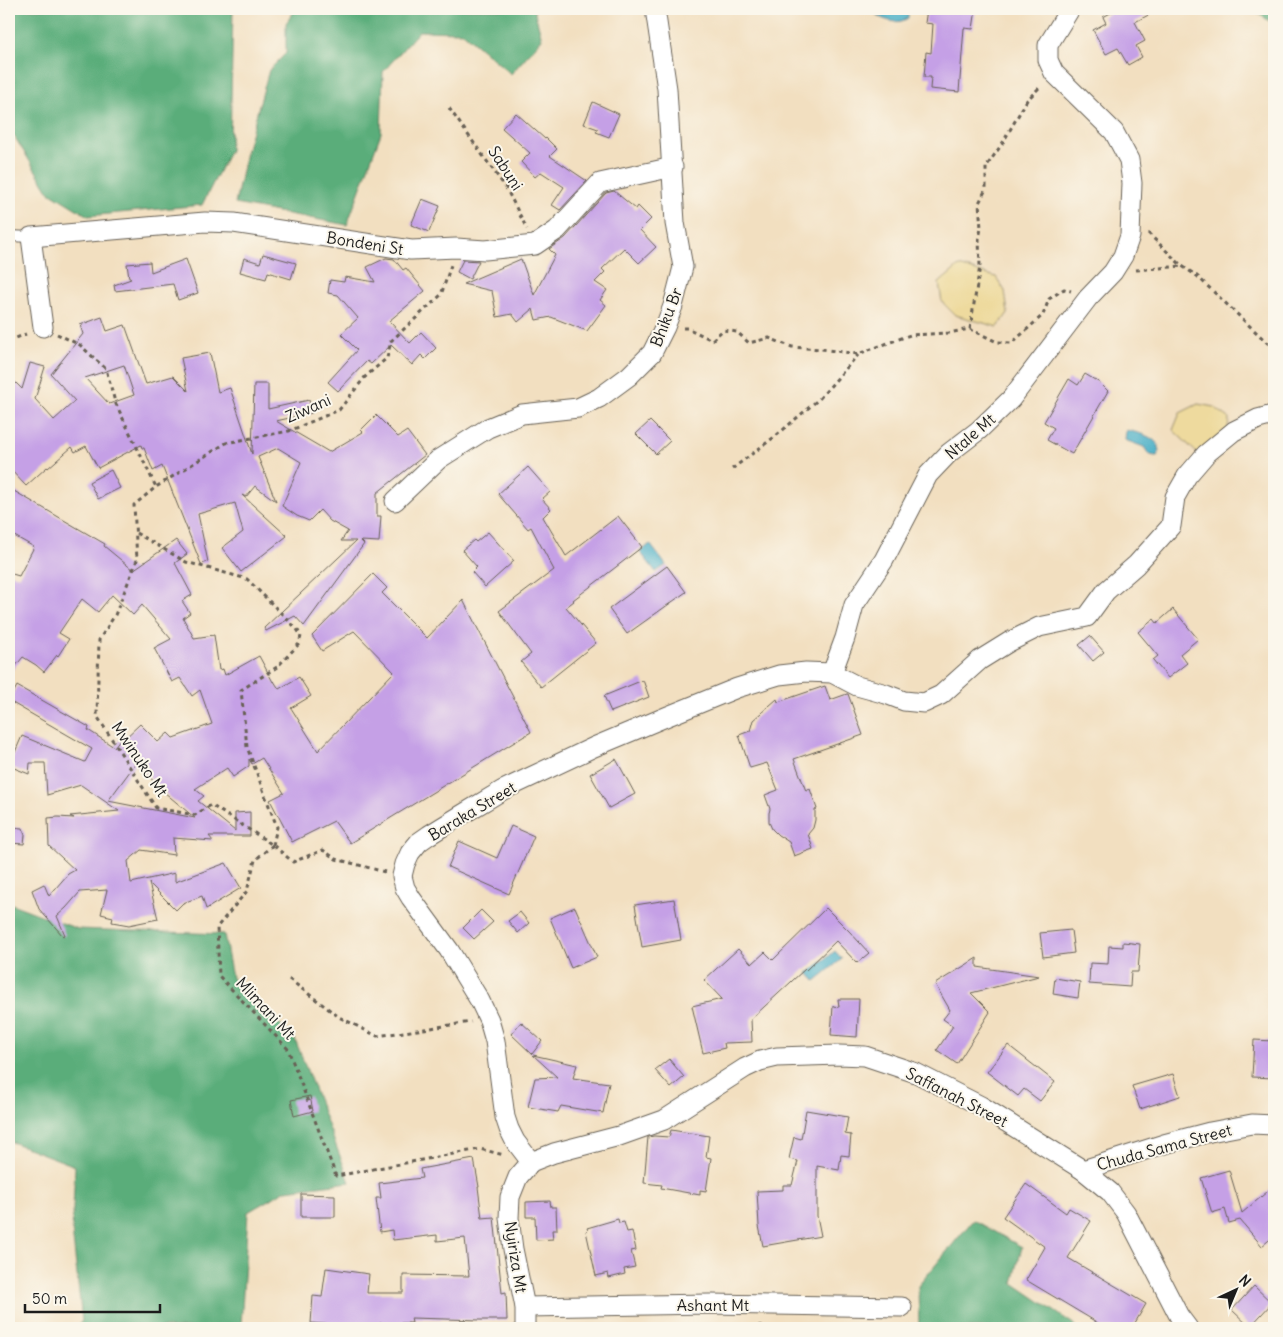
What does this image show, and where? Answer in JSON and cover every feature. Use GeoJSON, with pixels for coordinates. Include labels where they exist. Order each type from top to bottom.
{"type":"FeatureCollection","features":[{"type":"Feature","properties":{"kind":"street","name":"Bhiku Br"},"geometry":{"type":"LineString","coordinates":[[395,501],[439,459],[488,428],[522,414],[578,408],[600,398],[630,376],[652,353],[673,306],[683,267],[675,224],[667,89],[655,9]]}},
{"type":"Feature","properties":{"kind":"street"},"geometry":{"type":"LineString","coordinates":[[1054,72],[1048,60],[1048,45],[1070,9]]}},
{"type":"Feature","properties":{"kind":"street","name":"Ntale Mt"},"geometry":{"type":"LineString","coordinates":[[832,673],[845,638],[854,604],[884,560],[928,475],[1011,399],[1088,298],[1113,272],[1123,256],[1130,236],[1132,182],[1129,160],[1114,132],[1054,72]]}},
{"type":"Feature","properties":{"kind":"street","name":"Bondeni St"},"geometry":{"type":"LineString","coordinates":[[31,237],[205,222],[234,223],[411,250],[456,248],[485,250],[535,245],[557,230],[600,183],[672,167]]}},
{"type":"Feature","properties":{"kind":"street"},"geometry":{"type":"LineString","coordinates":[[31,237],[43,327]]}},
{"type":"Feature","properties":{"kind":"street"},"geometry":{"type":"LineString","coordinates":[[832,673],[857,686],[904,701],[924,703],[942,695],[980,660],[1009,642],[1038,627],[1087,617],[1106,591],[1136,565],[1171,526],[1174,496],[1187,476],[1206,454],[1234,431],[1273,415]]}},
{"type":"Feature","properties":{"kind":"street","name":"Baraka Street"},"geometry":{"type":"LineString","coordinates":[[402,876],[410,853],[419,842],[503,790],[586,751],[737,688],[779,674],[832,673]]}},
{"type":"Feature","properties":{"kind":"street"},"geometry":{"type":"LineString","coordinates":[[402,876],[411,898],[449,950],[480,1001],[489,1020],[496,1041],[509,1129],[515,1141],[531,1162]]}},
{"type":"Feature","properties":{"kind":"street","name":"Saffanah Street"},"geometry":{"type":"LineString","coordinates":[[531,1162],[554,1153],[619,1136],[664,1120],[745,1068],[760,1061],[777,1057],[865,1056],[916,1073],[981,1106],[1083,1170],[1110,1192],[1126,1213],[1179,1316],[1188,1328]]}},
{"type":"Feature","properties":{"kind":"street","name":"Chuda Sama Street"},"geometry":{"type":"LineString","coordinates":[[1083,1170],[1164,1144],[1210,1132],[1252,1124],[1274,1125]]}},
{"type":"Feature","properties":{"kind":"street","name":"Nyiriza Mt"},"geometry":{"type":"LineString","coordinates":[[525,1328],[524,1307],[509,1218],[510,1197],[518,1177],[531,1162]]}},
{"type":"Feature","properties":{"kind":"street","name":"Ashant Mt"},"geometry":{"type":"LineString","coordinates":[[524,1307],[710,1304],[902,1307]]}},
{"type":"Feature","properties":{"kind":"lane"},"geometry":{"type":"LineString","coordinates":[[9,236],[31,237]]}},
{"type":"Feature","properties":{"kind":"path"},"geometry":{"type":"LineString","coordinates":[[970,330],[980,266],[979,239],[981,228],[979,203],[986,189],[986,167],[1002,144],[1027,100],[1054,72]]}},
{"type":"Feature","properties":{"kind":"path","name":"Sabuni"},"geometry":{"type":"LineString","coordinates":[[449,108],[506,188],[535,245]]}},
{"type":"Feature","properties":{"kind":"path"},"geometry":{"type":"LineString","coordinates":[[1130,215],[1182,266],[1197,276],[1274,349]]}},
{"type":"Feature","properties":{"kind":"path","name":"Ziwani"},"geometry":{"type":"LineString","coordinates":[[136,533],[134,505],[156,487],[226,443],[289,431],[339,410],[365,377],[387,358],[391,341],[441,295],[456,248]]}},
{"type":"Feature","properties":{"kind":"path"},"geometry":{"type":"LineString","coordinates":[[1113,272],[1182,266]]}},
{"type":"Feature","properties":{"kind":"path"},"geometry":{"type":"LineString","coordinates":[[665,327],[687,328],[712,340],[723,330],[737,332],[749,343],[768,338],[792,347],[858,354],[910,335],[970,330],[998,342],[1012,343],[1043,315],[1049,299],[1064,289],[1088,298]]}},
{"type":"Feature","properties":{"kind":"path"},"geometry":{"type":"LineString","coordinates":[[9,341],[43,327],[80,345],[106,369],[115,402],[156,487]]}},
{"type":"Feature","properties":{"kind":"path"},"geometry":{"type":"LineString","coordinates":[[732,469],[777,435],[820,398],[858,354]]}},
{"type":"Feature","properties":{"kind":"path"},"geometry":{"type":"LineString","coordinates":[[136,533],[186,562],[247,579],[297,628],[301,636],[299,644],[276,667],[241,690],[247,746],[277,827],[273,845],[292,862],[323,850],[336,859],[402,876]]}},
{"type":"Feature","properties":{"kind":"path","name":"Mwinuko Mt"},"geometry":{"type":"LineString","coordinates":[[136,533],[137,560],[115,615],[98,640],[97,716],[156,808],[195,815],[211,805],[273,845]]}},
{"type":"Feature","properties":{"kind":"path","name":"Mlimani Mt"},"geometry":{"type":"LineString","coordinates":[[273,845],[255,860],[247,892],[217,927],[219,976],[288,1049],[336,1176],[480,1149],[531,1162]]}},
{"type":"Feature","properties":{"kind":"path"},"geometry":{"type":"LineString","coordinates":[[289,979],[340,1017],[378,1036],[489,1020]]}},
{"type":"Feature","properties":{"kind":"green space"},"geometry":{"type":"Polygon","coordinates":[[[9,9],[233,9],[230,150],[202,205],[88,216],[49,192],[9,128],[9,9]]]}},
{"type":"Feature","properties":{"kind":"green space"},"geometry":{"type":"Polygon","coordinates":[[[296,9],[534,9],[542,39],[511,74],[462,32],[419,31],[383,72],[381,133],[347,225],[235,204],[246,152],[269,70],[286,53],[286,23],[296,9]]]}},
{"type":"Feature","properties":{"kind":"green space"},"geometry":{"type":"Polygon","coordinates":[[[1252,9],[1274,9],[1274,23],[1272,23],[1252,9]]]}},
{"type":"Feature","properties":{"kind":"green space"},"geometry":{"type":"Polygon","coordinates":[[[9,903],[78,929],[224,934],[232,978],[295,1039],[350,1182],[286,1190],[248,1212],[241,1326],[268,1328],[75,1328],[82,1321],[72,1230],[75,1166],[9,1141],[9,903]]]}},
{"type":"Feature","properties":{"kind":"green space"},"geometry":{"type":"Polygon","coordinates":[[[973,1220],[1022,1247],[1013,1283],[1075,1325],[1074,1328],[919,1328],[918,1286],[973,1220]]]}},
{"type":"Feature","properties":{"kind":"sand"},"geometry":{"type":"Polygon","coordinates":[[[959,266],[996,277],[1005,291],[1008,313],[998,327],[955,315],[942,302],[939,283],[959,266]]]}},
{"type":"Feature","properties":{"kind":"sand"},"geometry":{"type":"Polygon","coordinates":[[[1198,404],[1214,407],[1229,418],[1228,428],[1198,454],[1173,430],[1180,413],[1198,404]]]}},
{"type":"Feature","properties":{"kind":"water"},"geometry":{"type":"Polygon","coordinates":[[[879,9],[902,11],[908,14],[908,18],[896,22],[889,21],[877,16],[879,9]]]}},
{"type":"Feature","properties":{"kind":"water"},"geometry":{"type":"Polygon","coordinates":[[[1126,430],[1147,436],[1156,442],[1160,451],[1157,456],[1149,454],[1144,447],[1125,440],[1126,430]]]}},
{"type":"Feature","properties":{"kind":"water"},"geometry":{"type":"Polygon","coordinates":[[[650,544],[666,565],[656,572],[640,552],[650,544]]]}},
{"type":"Feature","properties":{"kind":"water"},"geometry":{"type":"Polygon","coordinates":[[[835,951],[842,959],[815,981],[808,973],[835,951]]]}},
{"type":"Feature","properties":{"kind":"building"},"geometry":{"type":"Polygon","coordinates":[[[927,9],[976,9],[973,29],[964,28],[959,92],[930,89],[931,77],[924,77],[926,52],[931,53],[933,24],[925,23],[927,9]]]}},
{"type":"Feature","properties":{"kind":"building"},"geometry":{"type":"Polygon","coordinates":[[[1118,9],[1160,9],[1135,22],[1145,41],[1136,46],[1142,57],[1128,65],[1118,48],[1106,54],[1093,30],[1106,23],[1103,17],[1118,9]]]}},
{"type":"Feature","properties":{"kind":"building"},"geometry":{"type":"Polygon","coordinates":[[[593,102],[619,114],[609,137],[596,132],[598,129],[584,124],[593,102]]]}},
{"type":"Feature","properties":{"kind":"building"},"geometry":{"type":"Polygon","coordinates":[[[516,113],[557,149],[550,156],[587,181],[560,210],[552,205],[564,187],[541,172],[535,177],[521,162],[530,153],[502,128],[516,113]]]}},
{"type":"Feature","properties":{"kind":"building"},"geometry":{"type":"Polygon","coordinates":[[[614,191],[636,209],[638,206],[651,219],[640,230],[656,247],[639,263],[624,248],[602,269],[605,272],[595,282],[607,290],[600,300],[606,305],[587,331],[551,317],[536,320],[533,309],[518,322],[512,314],[497,317],[492,291],[463,284],[521,259],[534,295],[555,255],[549,249],[565,238],[606,193],[614,191]]]}},
{"type":"Feature","properties":{"kind":"building"},"geometry":{"type":"Polygon","coordinates":[[[422,199],[440,206],[429,232],[411,225],[422,199]]]}},
{"type":"Feature","properties":{"kind":"building"},"geometry":{"type":"Polygon","coordinates":[[[263,254],[296,263],[291,279],[268,272],[266,279],[240,272],[244,258],[260,263],[263,254]]]}},
{"type":"Feature","properties":{"kind":"building"},"geometry":{"type":"Polygon","coordinates":[[[386,258],[394,259],[403,270],[406,268],[425,291],[389,321],[410,343],[421,332],[436,348],[425,359],[421,355],[412,365],[391,345],[371,364],[367,361],[338,391],[328,382],[357,350],[341,334],[358,318],[338,295],[328,293],[330,280],[344,282],[345,277],[375,282],[367,267],[386,258]]]}},
{"type":"Feature","properties":{"kind":"building"},"geometry":{"type":"Polygon","coordinates":[[[186,259],[198,293],[178,300],[173,284],[115,291],[114,285],[131,279],[129,278],[127,264],[150,262],[151,272],[186,259]]]}},
{"type":"Feature","properties":{"kind":"building"},"geometry":{"type":"Polygon","coordinates":[[[463,260],[479,261],[470,279],[457,272],[463,260]]]}},
{"type":"Feature","properties":{"kind":"building"},"geometry":{"type":"Polygon","coordinates":[[[102,317],[107,331],[125,325],[146,384],[173,376],[188,391],[181,358],[210,353],[218,392],[230,388],[252,454],[254,384],[268,384],[268,409],[309,400],[312,413],[276,421],[329,452],[363,432],[361,430],[376,415],[398,437],[407,431],[425,455],[377,493],[377,516],[381,516],[379,542],[361,541],[364,544],[304,626],[295,616],[266,631],[264,628],[356,541],[341,541],[348,531],[330,521],[320,510],[309,521],[282,506],[301,462],[278,448],[258,457],[276,501],[255,486],[246,497],[242,495],[287,536],[241,572],[222,548],[243,532],[235,503],[198,514],[208,562],[201,564],[162,466],[153,471],[141,445],[98,468],[86,446],[75,452],[72,447],[26,486],[9,468],[9,376],[22,389],[30,363],[45,367],[35,399],[54,420],[75,401],[51,374],[83,334],[80,325],[102,317]],[[124,365],[85,378],[109,404],[134,395],[124,365]]]}},
{"type":"Feature","properties":{"kind":"building"},"geometry":{"type":"Polygon","coordinates":[[[1085,374],[1100,383],[1108,391],[1072,454],[1047,440],[1054,428],[1044,422],[1069,379],[1078,385],[1085,374]]]}},
{"type":"Feature","properties":{"kind":"building"},"geometry":{"type":"Polygon","coordinates":[[[650,421],[670,441],[656,454],[636,434],[650,421]]]}},
{"type":"Feature","properties":{"kind":"building"},"geometry":{"type":"Polygon","coordinates":[[[528,467],[550,492],[542,499],[551,509],[543,517],[566,556],[618,516],[642,547],[566,607],[596,643],[541,687],[521,662],[531,654],[499,611],[554,570],[531,527],[528,529],[498,494],[528,467]]]}},
{"type":"Feature","properties":{"kind":"building"},"geometry":{"type":"Polygon","coordinates":[[[111,470],[120,488],[98,499],[89,482],[111,470]]]}},
{"type":"Feature","properties":{"kind":"building"},"geometry":{"type":"Polygon","coordinates":[[[14,491],[105,544],[104,546],[133,570],[176,540],[187,554],[175,563],[192,595],[182,601],[190,613],[183,618],[194,638],[214,635],[219,670],[223,669],[225,675],[259,656],[273,682],[279,689],[299,677],[311,696],[291,708],[318,751],[394,672],[354,631],[322,651],[312,636],[373,574],[387,588],[382,593],[427,638],[463,600],[531,732],[350,843],[334,821],[292,842],[270,800],[284,793],[262,758],[252,764],[249,759],[249,766],[233,777],[227,768],[195,789],[204,796],[198,801],[235,831],[235,813],[250,812],[250,836],[209,836],[213,841],[173,838],[174,855],[141,850],[128,861],[131,883],[175,873],[175,882],[226,863],[241,888],[206,909],[202,896],[183,903],[176,910],[149,883],[158,919],[129,925],[112,922],[113,917],[101,914],[107,890],[80,892],[57,916],[65,935],[63,936],[39,909],[32,890],[44,884],[49,896],[68,874],[75,870],[49,846],[48,818],[74,818],[70,816],[119,811],[81,785],[47,795],[45,763],[30,763],[29,774],[9,766],[22,736],[85,762],[92,749],[9,701],[17,686],[89,727],[88,730],[114,747],[121,738],[123,740],[140,724],[158,742],[168,733],[173,738],[212,724],[200,690],[192,696],[180,678],[172,682],[154,648],[171,639],[142,605],[133,615],[112,595],[98,612],[82,599],[59,633],[69,639],[44,672],[23,657],[9,674],[9,573],[19,576],[34,547],[9,533],[9,500],[14,491]],[[136,763],[108,801],[195,818],[164,792],[136,763]]]}},
{"type":"Feature","properties":{"kind":"building"},"geometry":{"type":"Polygon","coordinates":[[[488,532],[514,561],[485,587],[472,572],[477,567],[462,550],[488,532]]]}},
{"type":"Feature","properties":{"kind":"building"},"geometry":{"type":"Polygon","coordinates":[[[667,566],[686,592],[627,634],[609,609],[667,566]]]}},
{"type":"Feature","properties":{"kind":"building"},"geometry":{"type":"Polygon","coordinates":[[[1173,609],[1198,639],[1180,654],[1187,663],[1168,678],[1153,660],[1158,656],[1138,632],[1154,619],[1157,623],[1173,609]]]}},
{"type":"Feature","properties":{"kind":"building"},"geometry":{"type":"Polygon","coordinates":[[[1090,636],[1104,652],[1093,661],[1079,645],[1090,636]]]}},
{"type":"Feature","properties":{"kind":"building"},"geometry":{"type":"Polygon","coordinates":[[[643,680],[649,697],[611,712],[604,696],[643,680]]]}},
{"type":"Feature","properties":{"kind":"building"},"geometry":{"type":"Polygon","coordinates":[[[825,686],[830,700],[848,694],[863,735],[794,759],[806,791],[810,789],[817,809],[815,810],[813,828],[808,834],[813,849],[794,856],[789,842],[772,829],[769,822],[770,809],[765,795],[778,790],[767,763],[750,768],[739,735],[750,731],[753,720],[777,699],[778,702],[825,686]]]}},
{"type":"Feature","properties":{"kind":"building"},"geometry":{"type":"Polygon","coordinates":[[[616,759],[635,794],[609,808],[590,774],[616,759]]]}},
{"type":"Feature","properties":{"kind":"building"},"geometry":{"type":"Polygon","coordinates":[[[511,826],[534,836],[509,894],[448,867],[459,841],[497,858],[511,826]]]}},
{"type":"Feature","properties":{"kind":"building"},"geometry":{"type":"Polygon","coordinates":[[[9,827],[22,828],[25,835],[24,844],[9,843],[9,827]]]}},
{"type":"Feature","properties":{"kind":"building"},"geometry":{"type":"Polygon","coordinates":[[[674,899],[681,940],[642,947],[635,905],[674,899]]]}},
{"type":"Feature","properties":{"kind":"building"},"geometry":{"type":"Polygon","coordinates":[[[575,907],[597,957],[571,968],[550,918],[575,907]]]}},
{"type":"Feature","properties":{"kind":"building"},"geometry":{"type":"Polygon","coordinates":[[[826,908],[869,953],[857,963],[836,941],[751,1019],[752,1042],[724,1043],[725,1048],[703,1053],[692,1006],[722,999],[704,980],[738,949],[752,964],[765,952],[773,960],[826,908]]]}},
{"type":"Feature","properties":{"kind":"building"},"geometry":{"type":"Polygon","coordinates":[[[481,910],[493,922],[474,939],[463,928],[481,910]]]}},
{"type":"Feature","properties":{"kind":"building"},"geometry":{"type":"Polygon","coordinates":[[[520,912],[529,923],[518,933],[508,921],[520,912]]]}},
{"type":"Feature","properties":{"kind":"building"},"geometry":{"type":"Polygon","coordinates":[[[1071,930],[1074,953],[1043,957],[1040,933],[1071,930]]]}},
{"type":"Feature","properties":{"kind":"building"},"geometry":{"type":"Polygon","coordinates":[[[1123,942],[1140,944],[1138,972],[1131,972],[1130,987],[1089,984],[1090,963],[1108,964],[1109,946],[1123,947],[1123,942]]]}},
{"type":"Feature","properties":{"kind":"building"},"geometry":{"type":"Polygon","coordinates":[[[977,958],[977,967],[1039,976],[971,993],[990,1012],[957,1064],[937,1050],[953,1026],[943,1019],[950,1010],[935,984],[977,958]]]}},
{"type":"Feature","properties":{"kind":"building"},"geometry":{"type":"Polygon","coordinates":[[[1055,978],[1080,982],[1078,998],[1053,994],[1055,978]]]}},
{"type":"Feature","properties":{"kind":"building"},"geometry":{"type":"Polygon","coordinates":[[[838,999],[859,999],[857,1037],[831,1035],[833,1006],[839,1007],[838,999]]]}},
{"type":"Feature","properties":{"kind":"building"},"geometry":{"type":"Polygon","coordinates":[[[521,1022],[542,1041],[532,1054],[511,1034],[521,1022]]]}},
{"type":"Feature","properties":{"kind":"building"},"geometry":{"type":"Polygon","coordinates":[[[1254,1040],[1274,1041],[1274,1078],[1252,1077],[1254,1040]]]}},
{"type":"Feature","properties":{"kind":"building"},"geometry":{"type":"Polygon","coordinates":[[[1008,1045],[1055,1082],[1040,1101],[1024,1089],[1018,1096],[987,1072],[1008,1045]]]}},
{"type":"Feature","properties":{"kind":"building"},"geometry":{"type":"Polygon","coordinates":[[[533,1055],[577,1065],[573,1078],[609,1083],[603,1113],[561,1106],[558,1112],[528,1107],[535,1078],[557,1077],[533,1055]]]}},
{"type":"Feature","properties":{"kind":"building"},"geometry":{"type":"Polygon","coordinates":[[[669,1059],[684,1077],[671,1088],[655,1070],[669,1059]]]}},
{"type":"Feature","properties":{"kind":"building"},"geometry":{"type":"Polygon","coordinates":[[[1173,1074],[1180,1096],[1140,1109],[1132,1086],[1173,1074]]]}},
{"type":"Feature","properties":{"kind":"building"},"geometry":{"type":"Polygon","coordinates":[[[310,1096],[313,1111],[294,1116],[291,1100],[310,1096]]]}},
{"type":"Feature","properties":{"kind":"building"},"geometry":{"type":"Polygon","coordinates":[[[806,1110],[848,1117],[845,1134],[851,1135],[849,1156],[841,1155],[839,1170],[817,1166],[817,1216],[821,1236],[763,1246],[759,1226],[757,1191],[783,1190],[783,1185],[792,1185],[798,1161],[789,1159],[794,1137],[801,1139],[806,1110]]]}},
{"type":"Feature","properties":{"kind":"building"},"geometry":{"type":"Polygon","coordinates":[[[671,1130],[709,1136],[706,1157],[711,1158],[706,1191],[700,1190],[700,1195],[661,1188],[662,1185],[644,1183],[648,1137],[669,1137],[671,1130]]]}},
{"type":"Feature","properties":{"kind":"building"},"geometry":{"type":"Polygon","coordinates":[[[474,1159],[482,1218],[494,1217],[502,1293],[506,1292],[507,1320],[411,1318],[412,1323],[380,1323],[380,1326],[369,1325],[369,1327],[311,1323],[313,1296],[322,1297],[326,1268],[369,1274],[367,1293],[403,1293],[403,1275],[469,1276],[465,1238],[437,1241],[437,1235],[393,1240],[392,1230],[380,1232],[376,1198],[381,1198],[379,1183],[422,1178],[420,1169],[474,1159]]]}},
{"type":"Feature","properties":{"kind":"building"},"geometry":{"type":"Polygon","coordinates":[[[1229,1170],[1242,1213],[1274,1186],[1274,1236],[1262,1246],[1240,1220],[1229,1223],[1225,1209],[1212,1213],[1201,1178],[1229,1170]]]}},
{"type":"Feature","properties":{"kind":"building"},"geometry":{"type":"Polygon","coordinates":[[[1026,1184],[1066,1213],[1069,1208],[1091,1221],[1068,1258],[1146,1304],[1132,1328],[1095,1328],[1098,1323],[1026,1280],[1045,1247],[1003,1217],[1026,1184]]]}},
{"type":"Feature","properties":{"kind":"building"},"geometry":{"type":"Polygon","coordinates":[[[301,1194],[335,1195],[335,1217],[301,1217],[301,1194]]]}},
{"type":"Feature","properties":{"kind":"building"},"geometry":{"type":"Polygon","coordinates":[[[550,1201],[551,1207],[556,1207],[557,1230],[552,1230],[553,1239],[536,1240],[535,1217],[526,1217],[526,1202],[550,1201]]]}},
{"type":"Feature","properties":{"kind":"building"},"geometry":{"type":"Polygon","coordinates":[[[618,1219],[619,1223],[624,1222],[627,1232],[632,1231],[636,1250],[631,1251],[635,1267],[624,1269],[625,1274],[609,1278],[608,1273],[596,1276],[586,1231],[588,1230],[587,1228],[618,1219]]]}},
{"type":"Feature","properties":{"kind":"building"},"geometry":{"type":"Polygon","coordinates":[[[1254,1286],[1272,1303],[1250,1327],[1232,1310],[1254,1286]]]}}]}
